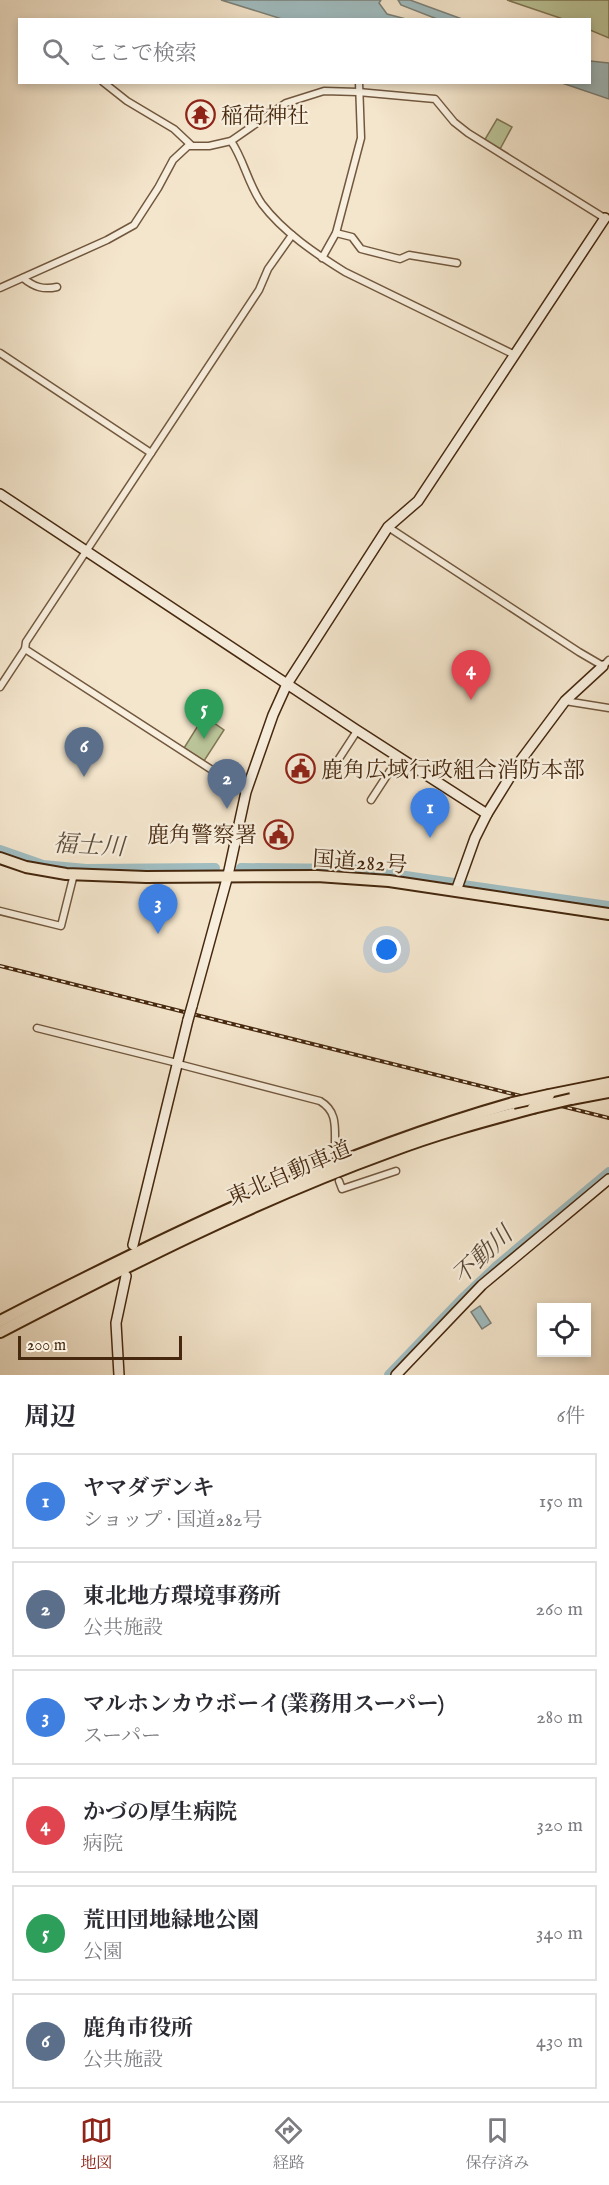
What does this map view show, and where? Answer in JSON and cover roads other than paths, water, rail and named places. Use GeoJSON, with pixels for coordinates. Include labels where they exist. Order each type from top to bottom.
{"type":"FeatureCollection","features":[{"type":"Feature","properties":{"kind":"highway","name":"国道282号"},"geometry":{"type":"LineString","coordinates":[[0,858],[44,871],[74,874],[348,877],[389,880],[609,914]]}},
{"type":"Feature","properties":{"kind":"highway","name":"東北自動車道"},"geometry":{"type":"LineString","coordinates":[[0,1321],[188,1226],[385,1143],[513,1103],[609,1083]]}},
{"type":"Feature","properties":{"kind":"highway","name":"東北自動車道"},"geometry":{"type":"LineString","coordinates":[[0,1332],[192,1234],[301,1186],[430,1137],[533,1108],[609,1092]]}},
{"type":"Feature","properties":{"kind":"street"},"geometry":{"type":"LineString","coordinates":[[106,84],[127,101],[174,129],[191,145]]}},
{"type":"Feature","properties":{"kind":"street"},"geometry":{"type":"LineString","coordinates":[[322,258],[336,233],[361,138],[359,84]]}},
{"type":"Feature","properties":{"kind":"street"},"geometry":{"type":"LineString","coordinates":[[0,288],[107,240],[134,225],[173,160],[191,145],[209,146],[231,141],[286,103],[324,92],[358,92],[435,99],[454,122],[468,133],[607,219],[418,501],[388,527],[287,684],[256,757],[246,792],[228,875],[188,1020],[133,1245]]}},
{"type":"Feature","properties":{"kind":"street"},"geometry":{"type":"LineString","coordinates":[[231,141],[239,152],[246,175],[263,204],[292,235],[322,258],[345,273],[515,355]]}},
{"type":"Feature","properties":{"kind":"street"},"geometry":{"type":"LineString","coordinates":[[336,233],[352,237],[362,249],[400,259],[409,255],[457,263]]}},
{"type":"Feature","properties":{"kind":"street"},"geometry":{"type":"LineString","coordinates":[[0,687],[25,648],[26,642],[259,290],[268,269],[292,235]]}},
{"type":"Feature","properties":{"kind":"street"},"geometry":{"type":"LineString","coordinates":[[23,278],[30,284],[42,288],[57,287]]}},
{"type":"Feature","properties":{"kind":"street"},"geometry":{"type":"LineString","coordinates":[[0,353],[151,453]]}},
{"type":"Feature","properties":{"kind":"street"},"geometry":{"type":"LineString","coordinates":[[0,494],[357,731],[487,814]]}},
{"type":"Feature","properties":{"kind":"street"},"geometry":{"type":"LineString","coordinates":[[388,527],[606,663],[565,701],[518,764],[475,838],[456,891]]}},
{"type":"Feature","properties":{"kind":"street"},"geometry":{"type":"LineString","coordinates":[[25,648],[246,792]]}},
{"type":"Feature","properties":{"kind":"street"},"geometry":{"type":"LineString","coordinates":[[565,701],[609,708]]}},
{"type":"Feature","properties":{"kind":"street"},"geometry":{"type":"LineString","coordinates":[[329,774],[357,731]]}},
{"type":"Feature","properties":{"kind":"street"},"geometry":{"type":"LineString","coordinates":[[371,800],[399,757]]}},
{"type":"Feature","properties":{"kind":"street"},"geometry":{"type":"LineString","coordinates":[[0,911],[61,926],[74,874]]}},
{"type":"Feature","properties":{"kind":"street"},"geometry":{"type":"LineString","coordinates":[[37,1028],[173,1062]]}},
{"type":"Feature","properties":{"kind":"street"},"geometry":{"type":"LineString","coordinates":[[182,1065],[320,1101],[330,1107],[336,1125],[335,1144]]}},
{"type":"Feature","properties":{"kind":"street"},"geometry":{"type":"LineString","coordinates":[[339,1181],[342,1189],[396,1171]]}},
{"type":"Feature","properties":{"kind":"street"},"geometry":{"type":"LineString","coordinates":[[396,1375],[483,1285],[609,1179]]}},
{"type":"Feature","properties":{"kind":"street"},"geometry":{"type":"LineString","coordinates":[[119,1375],[116,1323],[126,1276]]}},
{"type":"Feature","properties":{"kind":"water"},"geometry":{"type":"Polygon","coordinates":[[[221,0],[381,0],[379,3],[387,14],[402,18],[279,18],[221,0]]]}},
{"type":"Feature","properties":{"kind":"water"},"geometry":{"type":"Polygon","coordinates":[[[398,0],[410,0],[459,18],[434,18],[401,5],[398,0]]]}},
{"type":"Feature","properties":{"kind":"water"},"geometry":{"type":"Polygon","coordinates":[[[591,61],[609,63],[609,99],[565,84],[591,84],[591,61]]]}},
{"type":"Feature","properties":{"kind":"water"},"geometry":{"type":"Polygon","coordinates":[[[480,1306],[491,1323],[482,1329],[471,1312],[480,1306]]]}},
{"type":"Feature","properties":{"kind":"waterway","name":"福士川"},"geometry":{"type":"LineString","coordinates":[[0,850],[43,865],[86,869],[215,868]]}},
{"type":"Feature","properties":{"kind":"waterway","name":"福士川"},"geometry":{"type":"LineString","coordinates":[[241,868],[357,869],[454,883]]}},
{"type":"Feature","properties":{"kind":"waterway","name":"福士川"},"geometry":{"type":"LineString","coordinates":[[463,885],[609,906]]}},
{"type":"Feature","properties":{"kind":"waterway","name":"不動川"},"geometry":{"type":"LineString","coordinates":[[389,1375],[498,1265],[609,1172]]}},
{"type":"Feature","properties":{"kind":"tunnel"},"geometry":{"type":"LineString","coordinates":[[335,1144],[338,1166]]}},
{"type":"Feature","properties":{"kind":"railway"},"geometry":{"type":"LineString","coordinates":[[0,966],[609,1118]]}},
{"type":"Feature","properties":{"kind":"place","name":"稲荷神社"},"geometry":{"type":"Point","coordinates":[200,115]}},
{"type":"Feature","properties":{"kind":"place","name":"かづの厚生病院"},"geometry":{"type":"Point","coordinates":[471,700]}},
{"type":"Feature","properties":{"kind":"place","name":"荒田団地緑地公園"},"geometry":{"type":"Point","coordinates":[204,739]}},
{"type":"Feature","properties":{"kind":"place","name":"鹿角広域行政組合消防本部"},"geometry":{"type":"Point","coordinates":[300,769]}},
{"type":"Feature","properties":{"kind":"place","name":"鹿角市役所"},"geometry":{"type":"Point","coordinates":[84,777]}},
{"type":"Feature","properties":{"kind":"place","name":"東北地方環境事務所"},"geometry":{"type":"Point","coordinates":[227,809]}},
{"type":"Feature","properties":{"kind":"place","name":"鹿角警察署"},"geometry":{"type":"Point","coordinates":[278,834]}},
{"type":"Feature","properties":{"kind":"place","name":"ヤマダデンキ"},"geometry":{"type":"Point","coordinates":[430,838]}},
{"type":"Feature","properties":{"kind":"place","name":"マルホンカウボーイ(業務用スーパー)"},"geometry":{"type":"Point","coordinates":[158,934]}}]}
